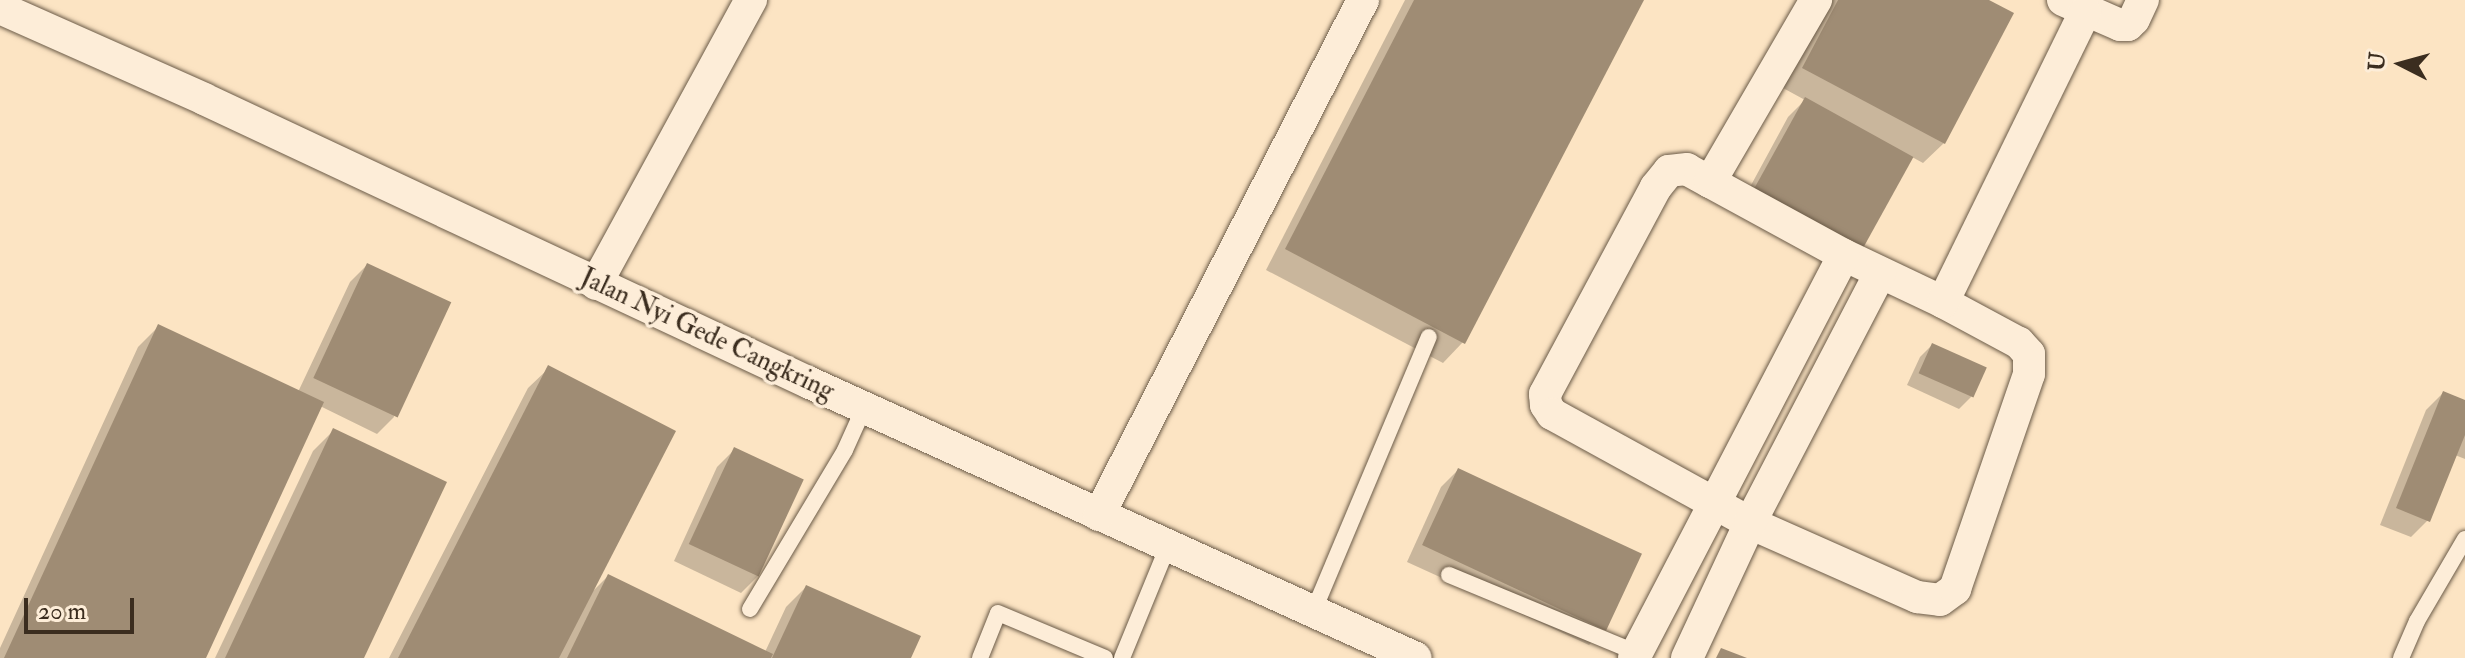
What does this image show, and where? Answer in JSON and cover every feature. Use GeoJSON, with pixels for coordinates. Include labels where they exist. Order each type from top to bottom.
{"type":"FeatureCollection","features":[{"type":"Feature","properties":{"kind":"street"},"geometry":{"type":"LineString","coordinates":[[596,284],[751,0]]}},
{"type":"Feature","properties":{"kind":"street"},"geometry":{"type":"LineString","coordinates":[[1099,515],[1363,0]]}},
{"type":"Feature","properties":{"kind":"street"},"geometry":{"type":"LineString","coordinates":[[1710,182],[1816,0]]}},
{"type":"Feature","properties":{"kind":"street"},"geometry":{"type":"LineString","coordinates":[[1943,302],[2074,6],[2111,24],[2128,25],[2143,0]]}},
{"type":"Feature","properties":{"kind":"street","name":"Jalan Nyi Gede Cangkring"},"geometry":{"type":"LineString","coordinates":[[0,8],[864,408],[1314,610],[1380,650],[1416,658]]}},
{"type":"Feature","properties":{"kind":"street"},"geometry":{"type":"LineString","coordinates":[[1687,169],[1710,182],[1844,255],[1943,302],[2019,343],[2029,354],[2029,374],[1955,589],[1940,600],[1917,597],[1750,523],[1552,414],[1545,394],[1663,179],[1669,171],[1687,169]]}},
{"type":"Feature","properties":{"kind":"street"},"geometry":{"type":"LineString","coordinates":[[1635,656],[1712,503],[1844,255]]}},
{"type":"Feature","properties":{"kind":"street"},"geometry":{"type":"LineString","coordinates":[[1657,613],[1693,646],[1750,523],[1880,273]]}},
{"type":"Feature","properties":{"kind":"lane"},"geometry":{"type":"LineString","coordinates":[[1314,610],[1429,337]]}},
{"type":"Feature","properties":{"kind":"lane"},"geometry":{"type":"LineString","coordinates":[[750,609],[845,450],[864,408]]}},
{"type":"Feature","properties":{"kind":"lane"},"geometry":{"type":"LineString","coordinates":[[2401,658],[2417,621],[2465,539]]}},
{"type":"Feature","properties":{"kind":"lane"},"geometry":{"type":"LineString","coordinates":[[1122,658],[1168,546]]}},
{"type":"Feature","properties":{"kind":"lane"},"geometry":{"type":"LineString","coordinates":[[1449,575],[1635,656]]}},
{"type":"Feature","properties":{"kind":"lane"},"geometry":{"type":"LineString","coordinates":[[980,658],[998,613],[1105,658]]}},
{"type":"Feature","properties":{"kind":"building"},"geometry":{"type":"Polygon","coordinates":[[[1414,0],[1644,0],[1465,344],[1285,249],[1414,0]]]}},
{"type":"Feature","properties":{"kind":"building"},"geometry":{"type":"Polygon","coordinates":[[[1838,0],[1989,0],[2014,13],[1945,144],[1802,68],[1838,0]]]}},
{"type":"Feature","properties":{"kind":"building"},"geometry":{"type":"Polygon","coordinates":[[[1805,97],[1913,157],[1860,254],[1751,194],[1805,97]]]}},
{"type":"Feature","properties":{"kind":"building"},"geometry":{"type":"Polygon","coordinates":[[[367,263],[451,302],[398,417],[313,378],[367,263]]]}},
{"type":"Feature","properties":{"kind":"building"},"geometry":{"type":"Polygon","coordinates":[[[158,324],[324,402],[206,658],[4,658],[158,324]]]}},
{"type":"Feature","properties":{"kind":"building"},"geometry":{"type":"Polygon","coordinates":[[[1932,343],[1987,367],[1973,398],[1919,373],[1932,343]]]}},
{"type":"Feature","properties":{"kind":"building"},"geometry":{"type":"Polygon","coordinates":[[[548,365],[676,431],[559,658],[398,658],[548,365]]]}},
{"type":"Feature","properties":{"kind":"building"},"geometry":{"type":"Polygon","coordinates":[[[2443,391],[2465,400],[2465,435],[2430,522],[2396,508],[2443,391]]]}},
{"type":"Feature","properties":{"kind":"building"},"geometry":{"type":"Polygon","coordinates":[[[333,428],[447,482],[364,658],[225,658],[333,428]]]}},
{"type":"Feature","properties":{"kind":"building"},"geometry":{"type":"Polygon","coordinates":[[[734,447],[804,480],[759,577],[689,544],[734,447]]]}},
{"type":"Feature","properties":{"kind":"building"},"geometry":{"type":"Polygon","coordinates":[[[1458,468],[1642,554],[1606,631],[1422,545],[1458,468]]]}},
{"type":"Feature","properties":{"kind":"building"},"geometry":{"type":"Polygon","coordinates":[[[608,574],[773,654],[771,658],[567,658],[608,574]]]}},
{"type":"Feature","properties":{"kind":"building"},"geometry":{"type":"Polygon","coordinates":[[[806,585],[921,636],[911,658],[772,658],[806,585]]]}},
{"type":"Feature","properties":{"kind":"building"},"geometry":{"type":"Polygon","coordinates":[[[1721,648],[1747,658],[1716,658],[1721,648]]]}}]}
